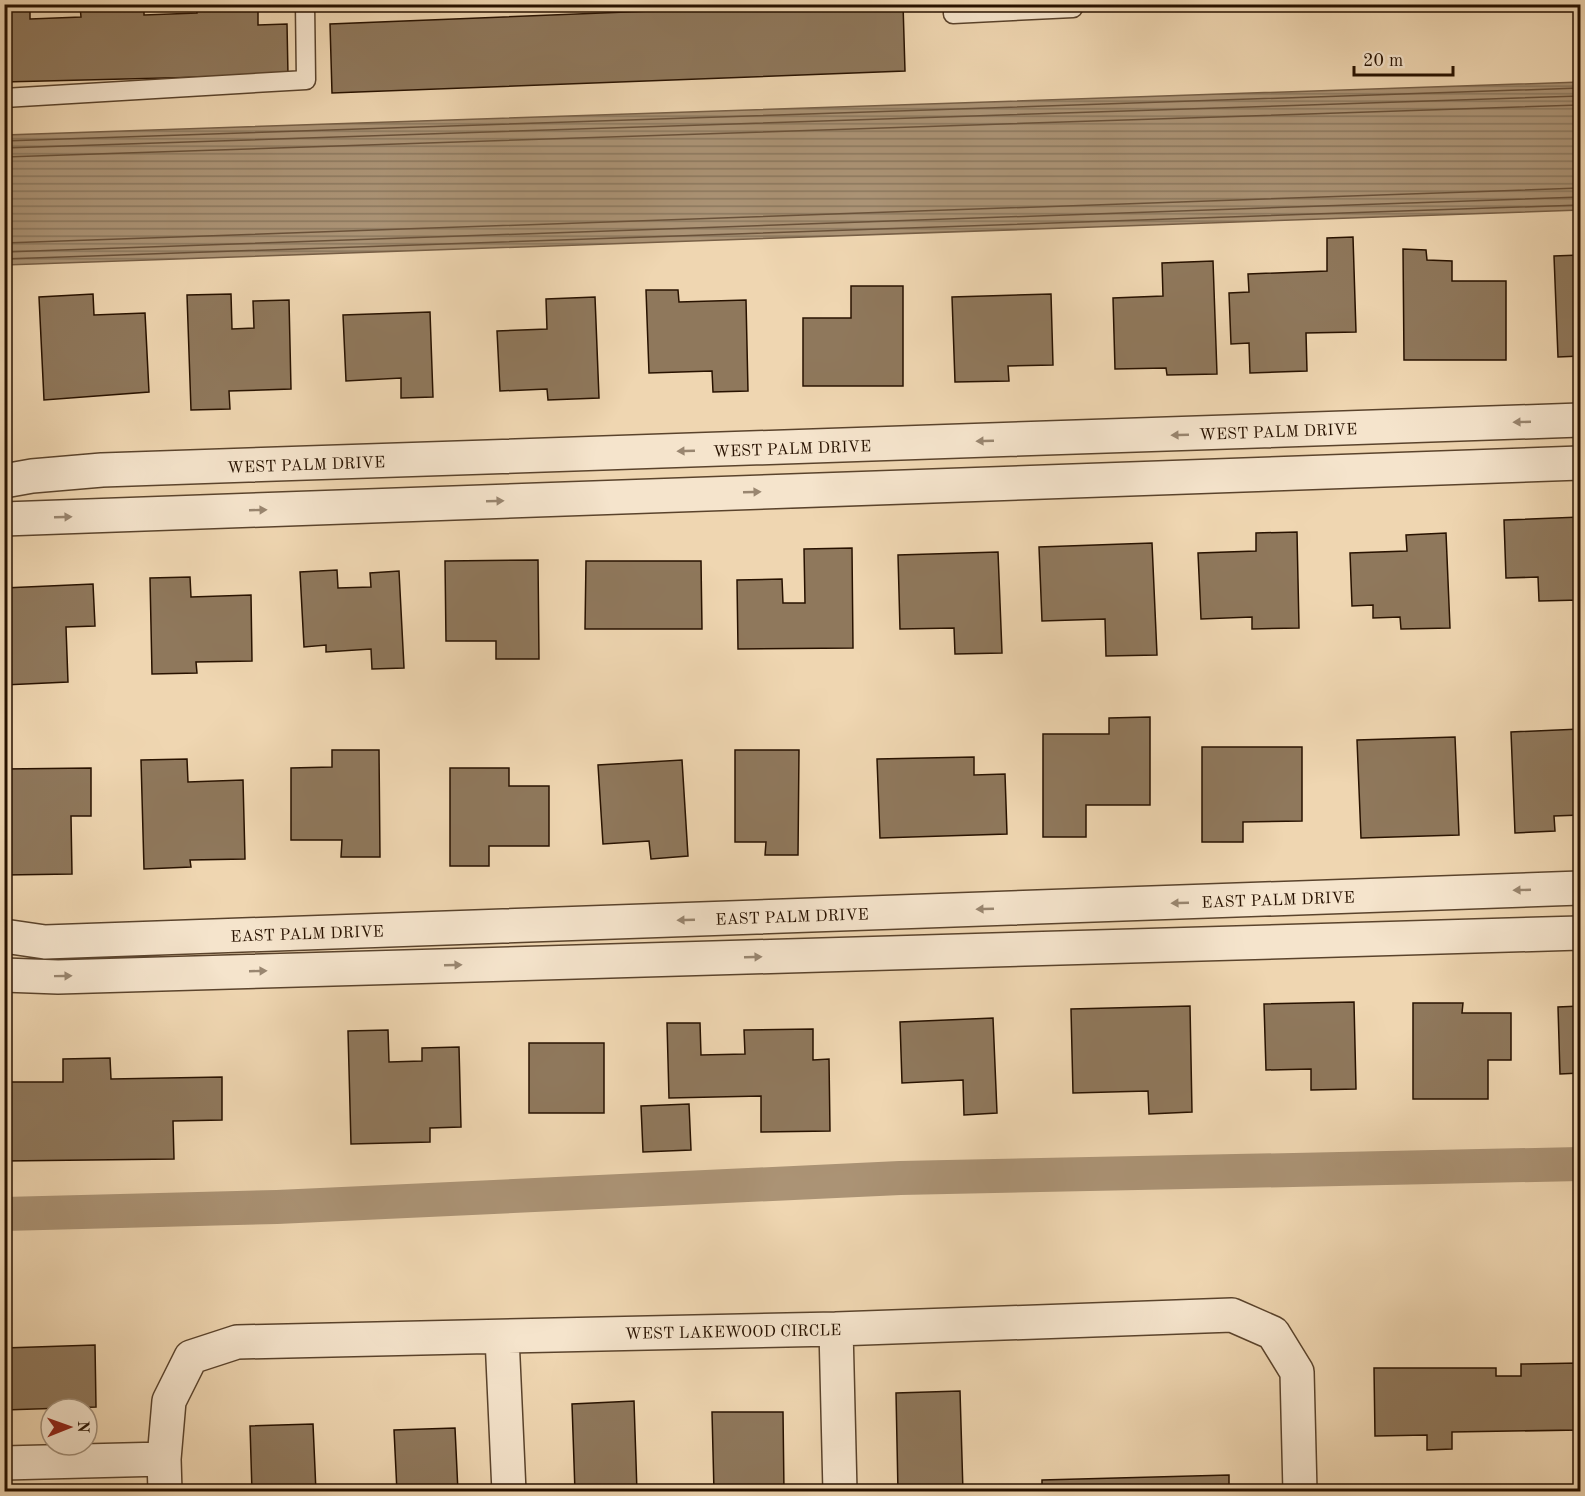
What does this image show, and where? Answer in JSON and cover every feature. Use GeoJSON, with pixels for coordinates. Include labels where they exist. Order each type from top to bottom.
{"type":"FeatureCollection","features":[{"type":"Feature","properties":{"kind":"street","name":"WEST PALM DRIVE"},"geometry":{"type":"LineString","coordinates":[[4,482],[32,476],[102,470],[1581,420]]}},
{"type":"Feature","properties":{"kind":"street"},"geometry":{"type":"LineString","coordinates":[[1221,433],[1223,476]]}},
{"type":"Feature","properties":{"kind":"street"},"geometry":{"type":"LineString","coordinates":[[462,459],[463,503]]}},
{"type":"Feature","properties":{"kind":"street"},"geometry":{"type":"LineString","coordinates":[[4,519],[1581,463]]}},
{"type":"Feature","properties":{"kind":"street","name":"EAST PALM DRIVE"},"geometry":{"type":"LineString","coordinates":[[4,936],[45,942],[1581,888]]}},
{"type":"Feature","properties":{"kind":"street"},"geometry":{"type":"LineString","coordinates":[[1339,897],[1341,940]]}},
{"type":"Feature","properties":{"kind":"street"},"geometry":{"type":"LineString","coordinates":[[312,933],[314,969]]}},
{"type":"Feature","properties":{"kind":"street"},"geometry":{"type":"LineString","coordinates":[[4,975],[58,977],[1581,933]]}},
{"type":"Feature","properties":{"kind":"street","name":"WEST LAKEWOOD CIRCLE"},"geometry":{"type":"LineString","coordinates":[[164,1459],[169,1401],[191,1357],[237,1342],[836,1329],[1232,1315],[1273,1333],[1297,1372],[1300,1491]]}},
{"type":"Feature","properties":{"kind":"street"},"geometry":{"type":"LineString","coordinates":[[836,1329],[840,1491]]}},
{"type":"Feature","properties":{"kind":"street"},"geometry":{"type":"LineString","coordinates":[[502,1337],[509,1491]]}},
{"type":"Feature","properties":{"kind":"street"},"geometry":{"type":"LineString","coordinates":[[4,1463],[164,1459],[165,1491]]}},
{"type":"Feature","properties":{"kind":"lane"},"geometry":{"type":"LineString","coordinates":[[4,98],[306,80],[306,4]]}},
{"type":"Feature","properties":{"kind":"lane"},"geometry":{"type":"LineString","coordinates":[[953,4],[953,14],[1073,8],[1073,4]]}},
{"type":"Feature","properties":{"kind":"water"},"geometry":{"type":"Polygon","coordinates":[[[1580,82],[1580,210],[5,265],[5,135],[1580,82]]]}},
{"type":"Feature","properties":{"kind":"building"},"geometry":{"type":"Polygon","coordinates":[[[144,4],[144,15],[197,13],[196,4],[258,4],[258,25],[287,24],[288,75],[4,82],[4,8],[30,7],[30,19],[81,17],[80,6],[144,4]]]}},
{"type":"Feature","properties":{"kind":"building"},"geometry":{"type":"Polygon","coordinates":[[[828,4],[903,4],[905,71],[332,93],[330,24],[828,4]]]}},
{"type":"Feature","properties":{"kind":"building"},"geometry":{"type":"Polygon","coordinates":[[[1353,237],[1356,332],[1306,333],[1307,371],[1250,373],[1249,343],[1231,344],[1229,293],[1249,292],[1248,274],[1327,271],[1327,238],[1353,237]]]}},
{"type":"Feature","properties":{"kind":"building"},"geometry":{"type":"Polygon","coordinates":[[[1403,249],[1426,250],[1427,260],[1452,261],[1452,281],[1506,281],[1506,360],[1404,360],[1403,249]]]}},
{"type":"Feature","properties":{"kind":"building"},"geometry":{"type":"Polygon","coordinates":[[[1580,255],[1580,356],[1558,357],[1554,256],[1580,255]]]}},
{"type":"Feature","properties":{"kind":"building"},"geometry":{"type":"Polygon","coordinates":[[[1213,261],[1217,374],[1167,375],[1166,368],[1115,369],[1113,298],[1163,296],[1162,263],[1213,261]]]}},
{"type":"Feature","properties":{"kind":"building"},"geometry":{"type":"Polygon","coordinates":[[[851,286],[903,286],[903,386],[803,386],[803,318],[851,318],[851,286]]]}},
{"type":"Feature","properties":{"kind":"building"},"geometry":{"type":"Polygon","coordinates":[[[646,290],[678,290],[679,302],[746,300],[748,391],[713,392],[712,371],[649,373],[646,290]]]}},
{"type":"Feature","properties":{"kind":"building"},"geometry":{"type":"Polygon","coordinates":[[[93,294],[94,315],[145,313],[149,392],[44,400],[39,297],[93,294]]]}},
{"type":"Feature","properties":{"kind":"building"},"geometry":{"type":"Polygon","coordinates":[[[231,294],[232,329],[254,328],[253,301],[289,300],[291,389],[229,391],[230,409],[191,410],[187,295],[231,294]]]}},
{"type":"Feature","properties":{"kind":"building"},"geometry":{"type":"Polygon","coordinates":[[[1051,294],[1053,365],[1008,366],[1009,381],[955,382],[952,297],[1051,294]]]}},
{"type":"Feature","properties":{"kind":"building"},"geometry":{"type":"Polygon","coordinates":[[[595,297],[599,398],[548,400],[547,389],[500,391],[497,331],[547,329],[546,299],[595,297]]]}},
{"type":"Feature","properties":{"kind":"building"},"geometry":{"type":"Polygon","coordinates":[[[430,312],[433,397],[401,398],[401,378],[346,381],[343,315],[430,312]]]}},
{"type":"Feature","properties":{"kind":"building"},"geometry":{"type":"Polygon","coordinates":[[[1580,517],[1580,600],[1539,601],[1538,577],[1506,578],[1504,520],[1580,517]]]}},
{"type":"Feature","properties":{"kind":"building"},"geometry":{"type":"Polygon","coordinates":[[[1297,532],[1299,628],[1252,629],[1252,617],[1201,619],[1198,553],[1256,551],[1256,533],[1297,532]]]}},
{"type":"Feature","properties":{"kind":"building"},"geometry":{"type":"Polygon","coordinates":[[[1446,533],[1450,628],[1401,629],[1400,617],[1373,618],[1373,605],[1352,606],[1350,553],[1407,551],[1406,535],[1446,533]]]}},
{"type":"Feature","properties":{"kind":"building"},"geometry":{"type":"Polygon","coordinates":[[[1152,543],[1157,655],[1106,656],[1105,619],[1042,621],[1039,547],[1152,543]]]}},
{"type":"Feature","properties":{"kind":"building"},"geometry":{"type":"Polygon","coordinates":[[[852,548],[853,648],[738,649],[737,580],[782,579],[783,603],[805,603],[804,549],[852,548]]]}},
{"type":"Feature","properties":{"kind":"building"},"geometry":{"type":"Polygon","coordinates":[[[998,552],[1002,653],[955,654],[954,628],[900,629],[898,555],[998,552]]]}},
{"type":"Feature","properties":{"kind":"building"},"geometry":{"type":"Polygon","coordinates":[[[538,560],[539,659],[496,659],[496,641],[446,641],[445,561],[538,560]]]}},
{"type":"Feature","properties":{"kind":"building"},"geometry":{"type":"Polygon","coordinates":[[[586,561],[701,561],[702,629],[585,629],[586,561]]]}},
{"type":"Feature","properties":{"kind":"building"},"geometry":{"type":"Polygon","coordinates":[[[337,570],[338,588],[371,587],[370,573],[399,571],[404,668],[372,669],[371,649],[326,652],[326,645],[304,647],[300,572],[337,570]]]}},
{"type":"Feature","properties":{"kind":"building"},"geometry":{"type":"Polygon","coordinates":[[[190,577],[191,597],[251,595],[252,661],[196,662],[197,673],[152,674],[150,578],[190,577]]]}},
{"type":"Feature","properties":{"kind":"building"},"geometry":{"type":"Polygon","coordinates":[[[93,584],[95,626],[66,627],[68,682],[4,685],[4,588],[93,584]]]}},
{"type":"Feature","properties":{"kind":"building"},"geometry":{"type":"Polygon","coordinates":[[[1150,717],[1150,805],[1086,805],[1086,837],[1043,837],[1043,734],[1109,734],[1109,718],[1150,717]]]}},
{"type":"Feature","properties":{"kind":"building"},"geometry":{"type":"Polygon","coordinates":[[[1580,729],[1580,815],[1554,816],[1555,831],[1515,833],[1511,732],[1580,729]]]}},
{"type":"Feature","properties":{"kind":"building"},"geometry":{"type":"Polygon","coordinates":[[[1455,737],[1459,835],[1361,838],[1357,740],[1455,737]]]}},
{"type":"Feature","properties":{"kind":"building"},"geometry":{"type":"Polygon","coordinates":[[[1202,747],[1302,747],[1302,821],[1243,822],[1243,842],[1202,842],[1202,747]]]}},
{"type":"Feature","properties":{"kind":"building"},"geometry":{"type":"Polygon","coordinates":[[[332,750],[379,750],[380,857],[341,857],[342,840],[291,840],[291,768],[332,767],[332,750]]]}},
{"type":"Feature","properties":{"kind":"building"},"geometry":{"type":"Polygon","coordinates":[[[735,750],[799,750],[798,855],[765,855],[766,842],[735,842],[735,750]]]}},
{"type":"Feature","properties":{"kind":"building"},"geometry":{"type":"Polygon","coordinates":[[[974,757],[974,775],[1005,774],[1007,834],[880,838],[877,759],[974,757]]]}},
{"type":"Feature","properties":{"kind":"building"},"geometry":{"type":"Polygon","coordinates":[[[187,759],[188,782],[243,780],[245,859],[190,860],[191,867],[144,869],[141,760],[187,759]]]}},
{"type":"Feature","properties":{"kind":"building"},"geometry":{"type":"Polygon","coordinates":[[[682,760],[688,856],[651,859],[649,841],[603,844],[598,765],[682,760]]]}},
{"type":"Feature","properties":{"kind":"building"},"geometry":{"type":"Polygon","coordinates":[[[91,768],[91,816],[71,816],[72,874],[4,875],[4,769],[91,768]]]}},
{"type":"Feature","properties":{"kind":"building"},"geometry":{"type":"Polygon","coordinates":[[[450,768],[509,768],[509,786],[549,786],[549,846],[489,846],[489,866],[450,866],[450,768]]]}},
{"type":"Feature","properties":{"kind":"building"},"geometry":{"type":"Polygon","coordinates":[[[1354,1002],[1356,1089],[1311,1090],[1311,1069],[1266,1070],[1264,1004],[1354,1002]]]}},
{"type":"Feature","properties":{"kind":"building"},"geometry":{"type":"Polygon","coordinates":[[[1413,1003],[1463,1003],[1462,1013],[1511,1013],[1511,1060],[1488,1060],[1488,1099],[1413,1099],[1413,1003]]]}},
{"type":"Feature","properties":{"kind":"building"},"geometry":{"type":"Polygon","coordinates":[[[1190,1006],[1192,1112],[1149,1114],[1148,1091],[1073,1093],[1071,1009],[1190,1006]]]}},
{"type":"Feature","properties":{"kind":"building"},"geometry":{"type":"Polygon","coordinates":[[[1580,1006],[1580,1073],[1560,1074],[1558,1007],[1580,1006]]]}},
{"type":"Feature","properties":{"kind":"building"},"geometry":{"type":"Polygon","coordinates":[[[993,1018],[997,1113],[964,1115],[963,1080],[902,1083],[900,1022],[993,1018]]]}},
{"type":"Feature","properties":{"kind":"building"},"geometry":{"type":"Polygon","coordinates":[[[667,1023],[700,1023],[701,1055],[745,1054],[744,1030],[813,1029],[813,1060],[829,1059],[830,1131],[761,1132],[761,1096],[669,1098],[667,1023]]]}},
{"type":"Feature","properties":{"kind":"building"},"geometry":{"type":"Polygon","coordinates":[[[388,1030],[389,1062],[422,1061],[422,1048],[459,1047],[461,1127],[430,1128],[430,1142],[351,1144],[348,1031],[388,1030]]]}},
{"type":"Feature","properties":{"kind":"building"},"geometry":{"type":"Polygon","coordinates":[[[529,1043],[604,1043],[604,1113],[529,1113],[529,1043]]]}},
{"type":"Feature","properties":{"kind":"building"},"geometry":{"type":"Polygon","coordinates":[[[110,1058],[111,1079],[222,1077],[222,1120],[173,1121],[174,1159],[4,1161],[4,1082],[63,1082],[63,1059],[110,1058]]]}},
{"type":"Feature","properties":{"kind":"building"},"geometry":{"type":"Polygon","coordinates":[[[689,1104],[691,1150],[643,1152],[641,1106],[689,1104]]]}},
{"type":"Feature","properties":{"kind":"building"},"geometry":{"type":"Polygon","coordinates":[[[95,1345],[96,1397],[39,1397],[39,1409],[4,1410],[4,1348],[95,1345]]]}},
{"type":"Feature","properties":{"kind":"building"},"geometry":{"type":"Polygon","coordinates":[[[1580,1363],[1580,1430],[1452,1432],[1452,1449],[1427,1450],[1427,1435],[1375,1436],[1374,1368],[1496,1368],[1496,1376],[1521,1376],[1521,1364],[1580,1363]]]}},
{"type":"Feature","properties":{"kind":"building"},"geometry":{"type":"Polygon","coordinates":[[[960,1391],[963,1492],[898,1492],[896,1393],[960,1391]]]}},
{"type":"Feature","properties":{"kind":"building"},"geometry":{"type":"Polygon","coordinates":[[[634,1401],[637,1492],[575,1492],[572,1404],[634,1401]]]}},
{"type":"Feature","properties":{"kind":"building"},"geometry":{"type":"Polygon","coordinates":[[[712,1412],[783,1412],[784,1492],[714,1492],[712,1412]]]}},
{"type":"Feature","properties":{"kind":"building"},"geometry":{"type":"Polygon","coordinates":[[[313,1424],[316,1492],[252,1492],[250,1426],[313,1424]]]}},
{"type":"Feature","properties":{"kind":"building"},"geometry":{"type":"Polygon","coordinates":[[[455,1428],[458,1492],[397,1492],[394,1430],[455,1428]]]}},
{"type":"Feature","properties":{"kind":"building"},"geometry":{"type":"Polygon","coordinates":[[[1229,1475],[1229,1492],[1042,1492],[1042,1480],[1229,1475]]]}},
{"type":"Feature","properties":{"kind":"waterway"},"geometry":{"type":"LineString","coordinates":[[4,1214],[277,1207],[900,1178],[1580,1164]]}}]}
